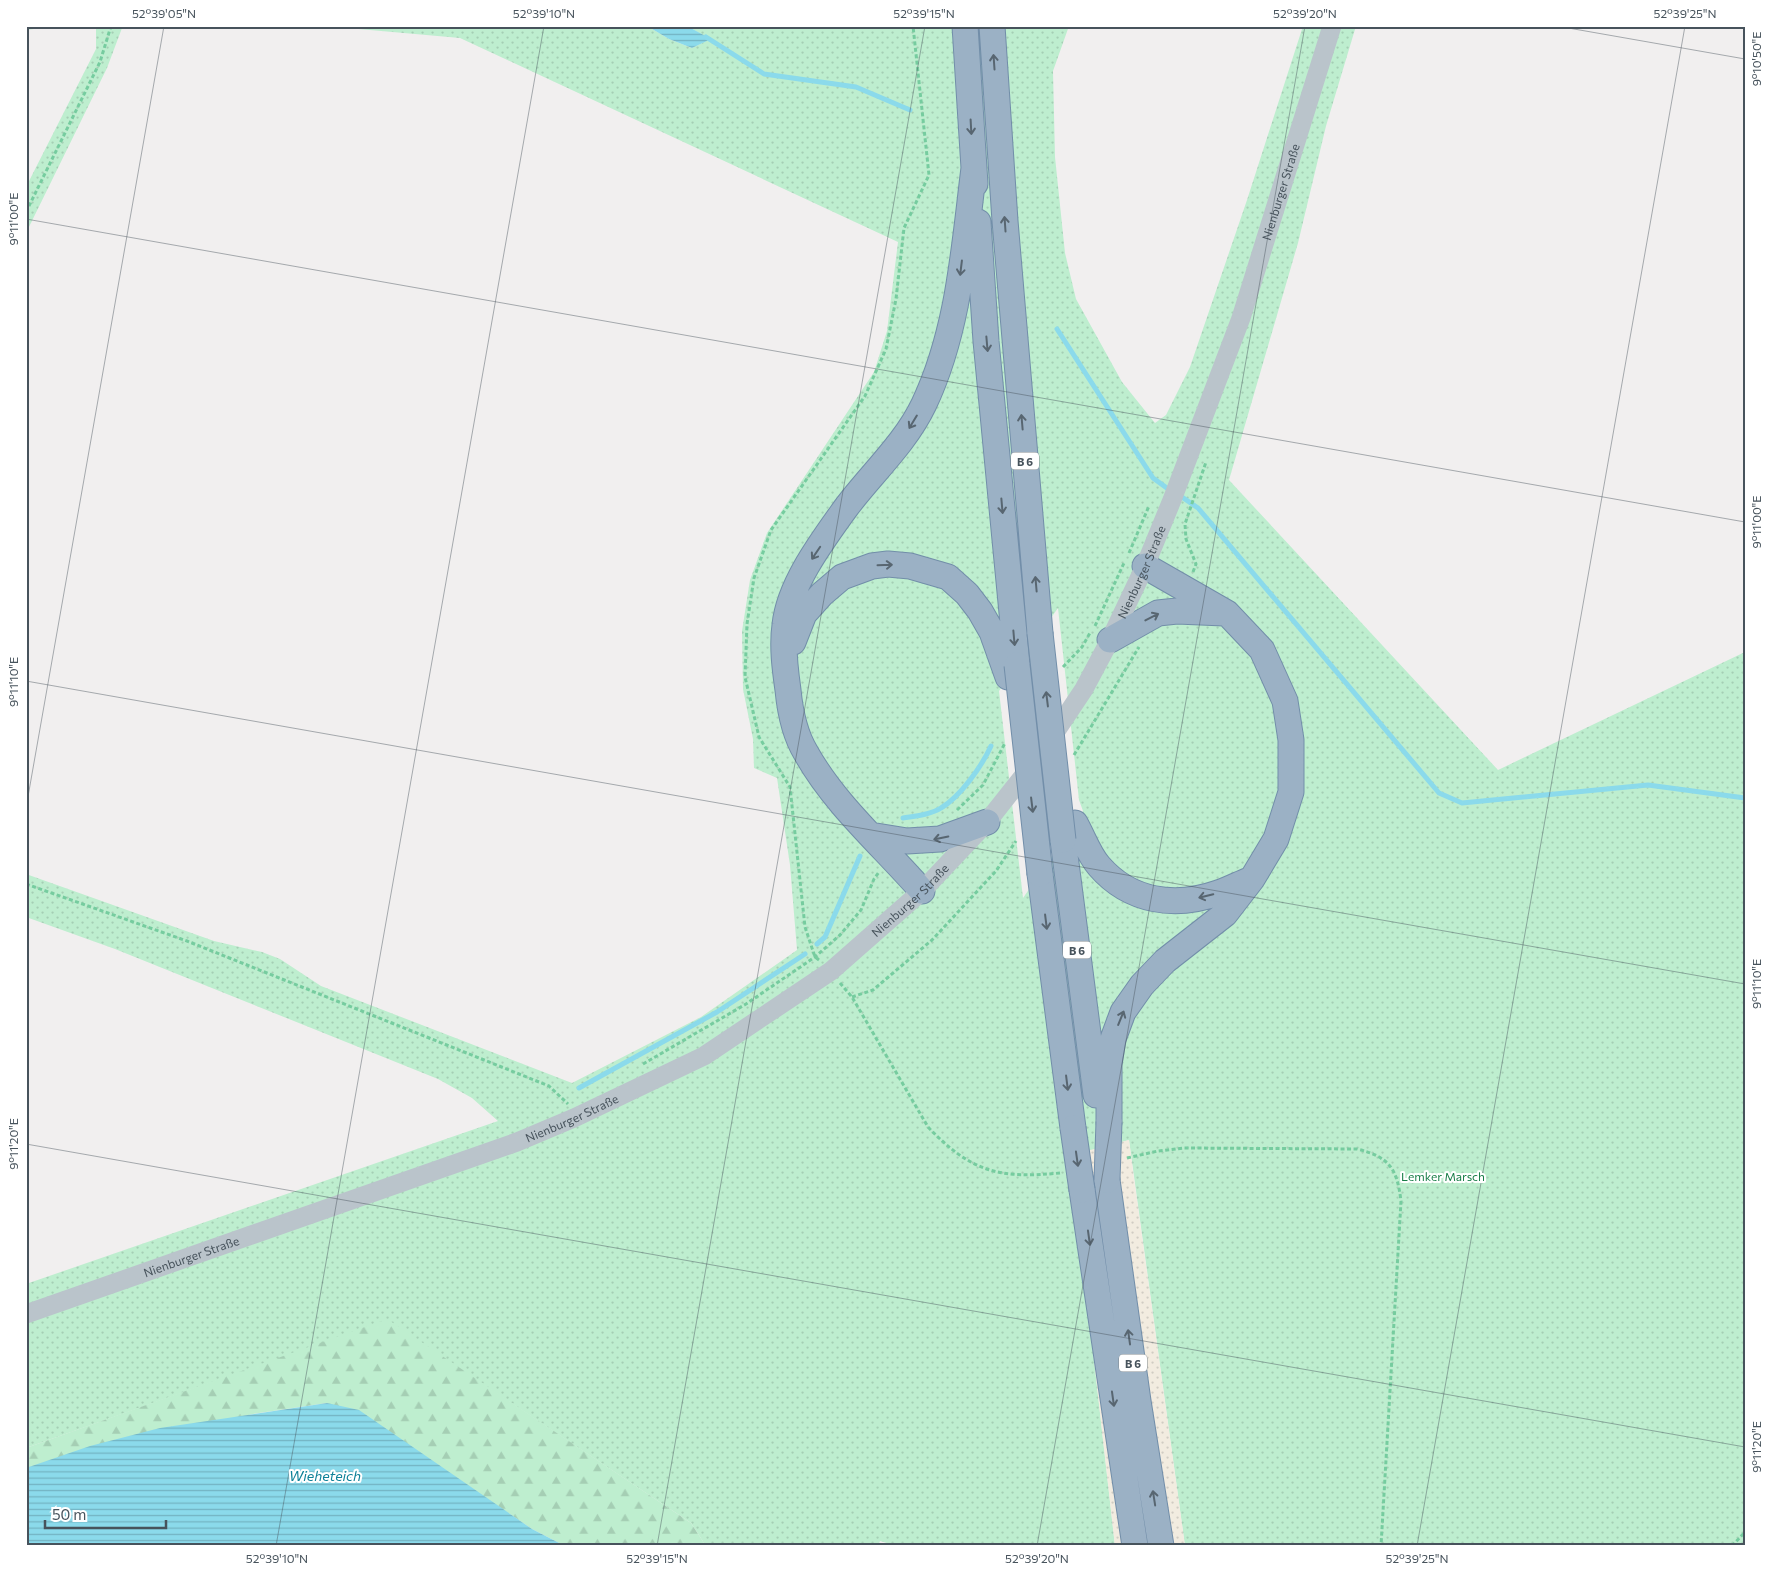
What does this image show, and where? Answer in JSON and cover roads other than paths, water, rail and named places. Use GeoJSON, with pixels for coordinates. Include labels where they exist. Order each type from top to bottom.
{"type":"FeatureCollection","features":[{"type":"Feature","properties":{"kind":"highway","name":"B 6"},"geometry":{"type":"LineString","coordinates":[[965,26],[986,341],[1012,671],[1015,741],[1040,874],[1073,1128],[1134,1546]]}},
{"type":"Feature","properties":{"kind":"highway","name":"B 6"},"geometry":{"type":"LineString","coordinates":[[992,26],[1005,222],[1040,633],[1053,748],[1069,832],[1104,1122],[1107,1180],[1138,1401],[1161,1546]]}},
{"type":"Feature","properties":{"kind":"highway"},"geometry":{"type":"LineString","coordinates":[[922,891],[892,856],[857,821],[826,783],[805,752],[790,712],[784,666],[785,624],[792,597],[807,567],[846,508],[904,436],[923,406],[936,375],[950,331],[955,305],[974,168]]}},
{"type":"Feature","properties":{"kind":"highway"},"geometry":{"type":"LineString","coordinates":[[784,666],[804,614],[822,594],[842,577],[872,566],[888,564],[910,566],[948,577],[967,594],[980,611],[1012,671]]}},
{"type":"Feature","properties":{"kind":"highway"},"geometry":{"type":"LineString","coordinates":[[1104,1122],[1113,1039],[1123,1012],[1142,984],[1165,961],[1225,914],[1252,879],[1276,840],[1291,792],[1291,740],[1285,701],[1262,650],[1227,613],[1145,566]]}},
{"type":"Feature","properties":{"kind":"highway"},"geometry":{"type":"LineString","coordinates":[[1110,640],[1158,613],[1176,610],[1227,613]]}},
{"type":"Feature","properties":{"kind":"highway"},"geometry":{"type":"LineString","coordinates":[[870,835],[907,841],[940,839],[986,822]]}},
{"type":"Feature","properties":{"kind":"highway"},"geometry":{"type":"LineString","coordinates":[[1069,832],[1116,882],[1140,896],[1168,902],[1193,900],[1217,894],[1252,879]]}},
{"type":"Feature","properties":{"kind":"street","name":"Nienburger Straße"},"geometry":{"type":"LineString","coordinates":[[26,1314],[498,1148],[574,1118],[704,1056],[831,971],[922,891],[986,822],[1040,755],[1084,690],[1110,640],[1145,566],[1241,318],[1332,26]]}},
{"type":"Feature","properties":{"kind":"water"},"geometry":{"type":"Polygon","coordinates":[[[647,26],[687,26],[711,39],[692,48],[669,39],[647,26]]]}},
{"type":"Feature","properties":{"kind":"water","name":"Wieheteich"},"geometry":{"type":"Polygon","coordinates":[[[327,1403],[359,1410],[532,1529],[565,1546],[26,1546],[26,1468],[90,1446],[160,1428],[327,1403]]]}},
{"type":"Feature","properties":{"kind":"waterway"},"geometry":{"type":"LineString","coordinates":[[706,37],[764,74],[856,87],[910,110]]}},
{"type":"Feature","properties":{"kind":"waterway"},"geometry":{"type":"LineString","coordinates":[[1057,329],[1153,478],[1171,491]]}},
{"type":"Feature","properties":{"kind":"waterway"},"geometry":{"type":"LineString","coordinates":[[1179,495],[1198,508],[1439,793],[1462,803],[1648,785],[1745,798]]}},
{"type":"Feature","properties":{"kind":"waterway"},"geometry":{"type":"LineString","coordinates":[[903,818],[932,812],[948,803],[970,780],[991,746]]}},
{"type":"Feature","properties":{"kind":"waterway"},"geometry":{"type":"LineString","coordinates":[[817,944],[825,937],[860,856]]}},
{"type":"Feature","properties":{"kind":"waterway"},"geometry":{"type":"LineString","coordinates":[[579,1088],[717,1012],[805,954]]}},
{"type":"Feature","properties":{"kind":"park label","name":"Lemker Marsch"},"geometry":{"type":"Point","coordinates":[1443,1176]}}]}
